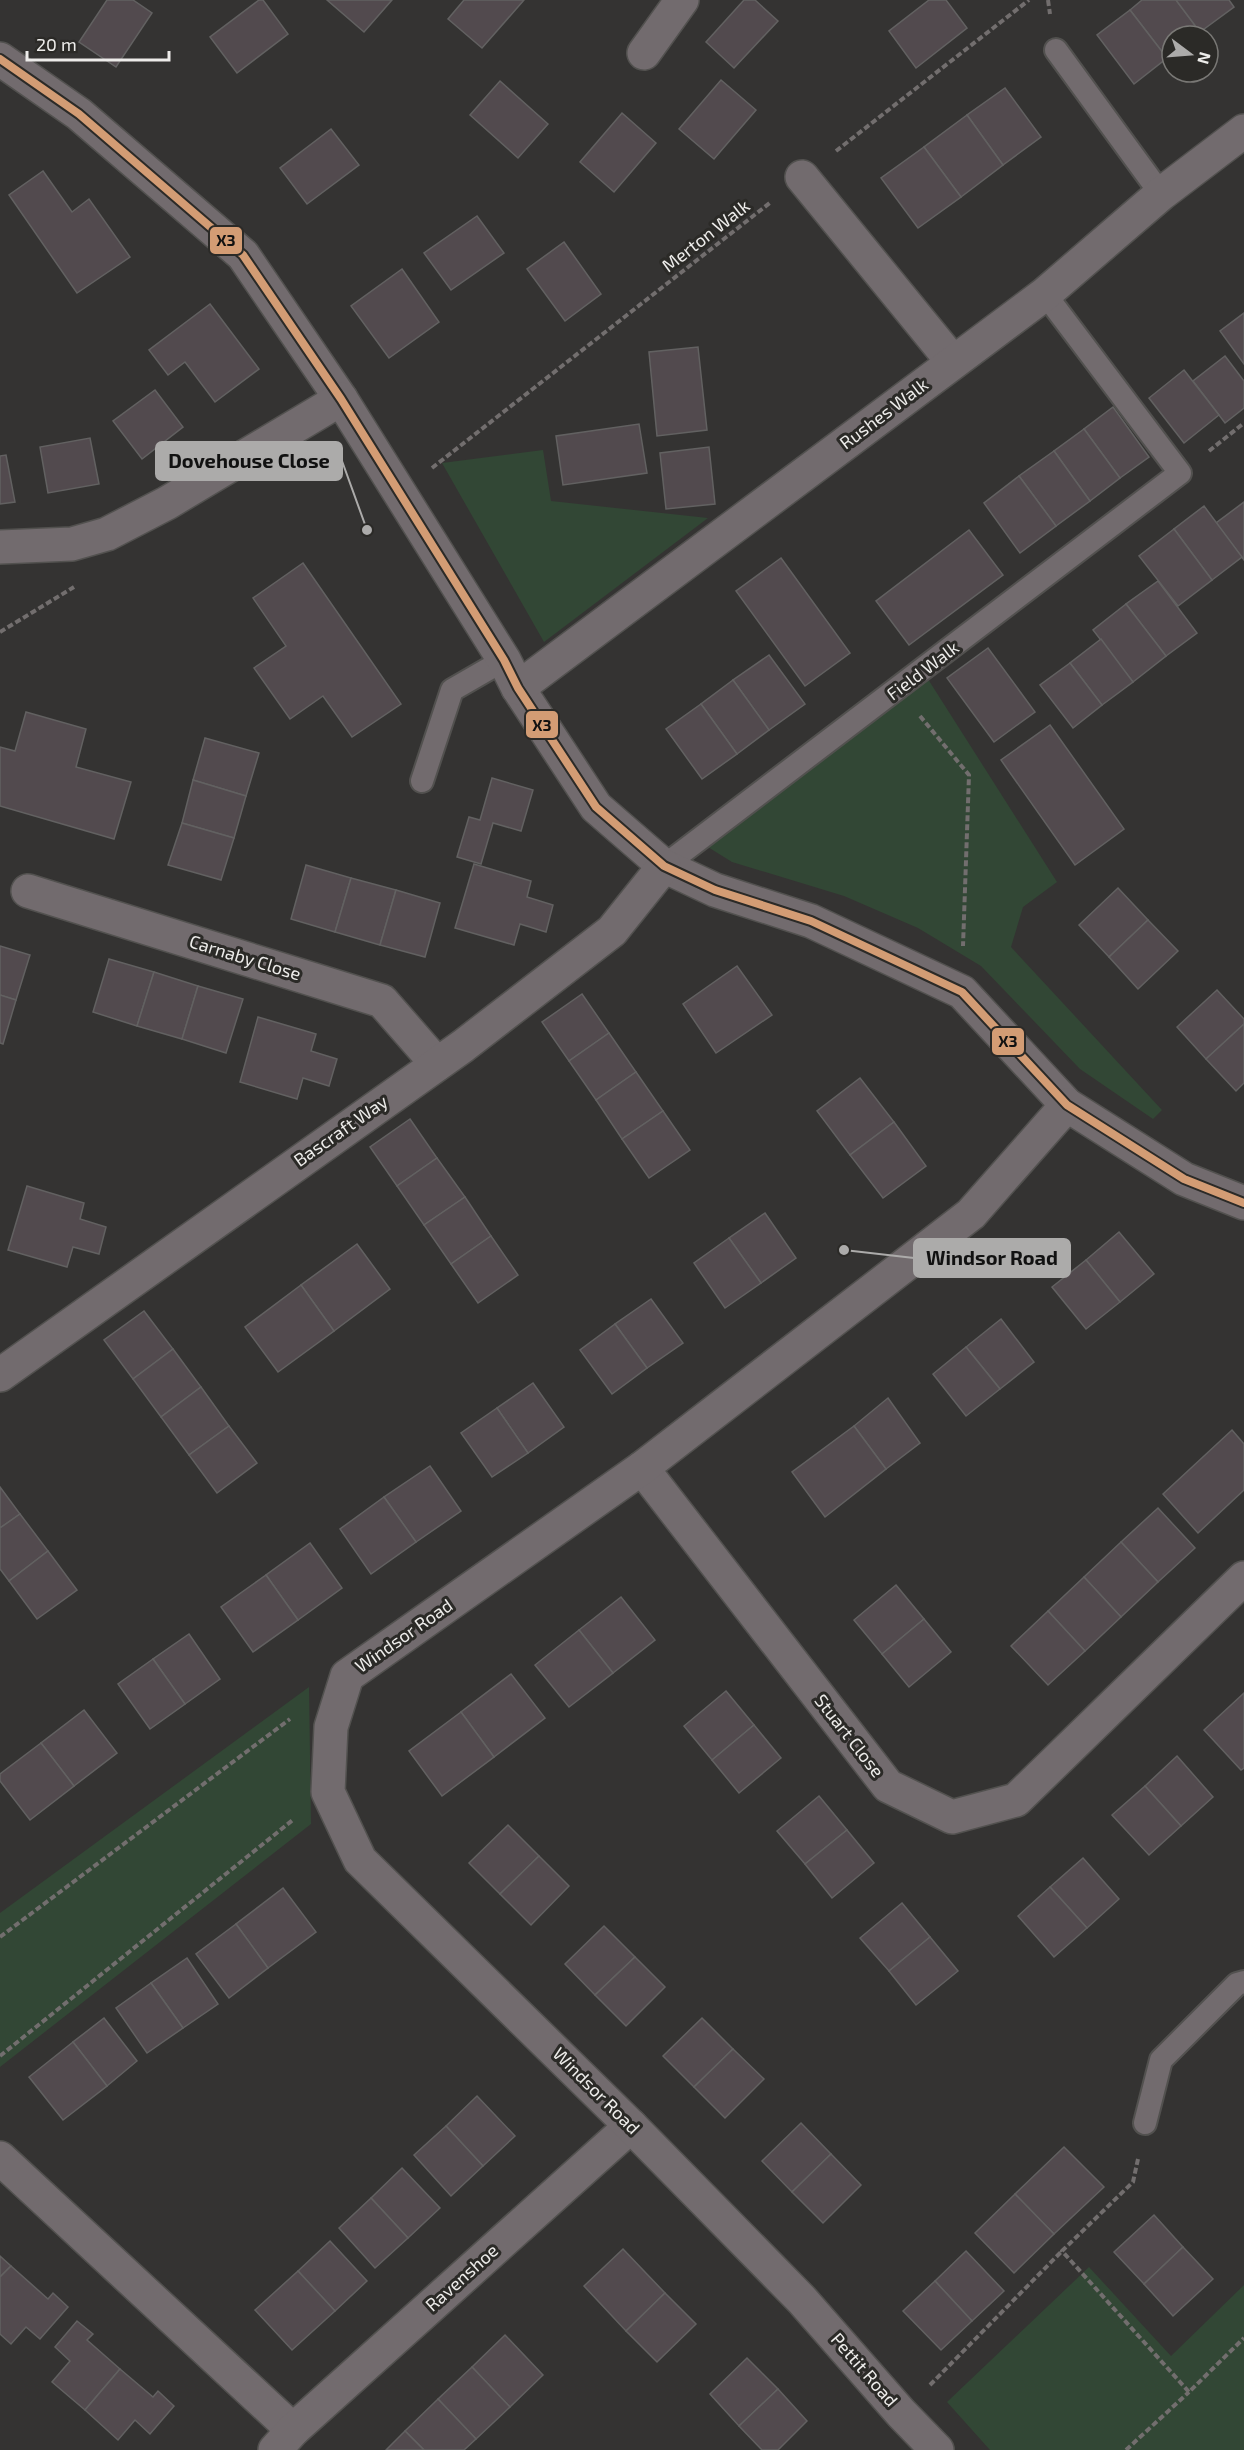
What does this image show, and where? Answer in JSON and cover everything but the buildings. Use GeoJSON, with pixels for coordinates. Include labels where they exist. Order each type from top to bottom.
{"type":"FeatureCollection","features":[{"type":"Feature","properties":{"kind":"street"},"geometry":{"type":"LineString","coordinates":[[644,53],[682,0]]}},
{"type":"Feature","properties":{"kind":"street"},"geometry":{"type":"LineString","coordinates":[[0,58],[79,114],[243,255],[341,399],[596,807],[664,866],[715,890],[811,921],[962,992],[1067,1105],[1184,1179],[1244,1203]]}},
{"type":"Feature","properties":{"kind":"street","name":"Rushes Walk"},"geometry":{"type":"LineString","coordinates":[[511,674],[953,362],[1045,294],[1161,194],[1244,131]]}},
{"type":"Feature","properties":{"kind":"street"},"geometry":{"type":"LineString","coordinates":[[802,177],[953,362]]}},
{"type":"Feature","properties":{"kind":"street"},"geometry":{"type":"LineString","coordinates":[[0,547],[72,544],[107,534],[167,503],[341,399]]}},
{"type":"Feature","properties":{"kind":"street","name":"Bascraft Way"},"geometry":{"type":"LineString","coordinates":[[0,1375],[437,1064],[612,931],[664,866]]}},
{"type":"Feature","properties":{"kind":"street","name":"Carnaby Close"},"geometry":{"type":"LineString","coordinates":[[28,891],[382,1001],[437,1064]]}},
{"type":"Feature","properties":{"kind":"street","name":"Windsor Road"},"geometry":{"type":"LineString","coordinates":[[802,2300],[631,2126],[360,1860],[328,1792],[331,1727],[347,1676],[642,1468],[971,1214],[1067,1105]]}},
{"type":"Feature","properties":{"kind":"street","name":"Stuart Close"},"geometry":{"type":"LineString","coordinates":[[642,1468],[888,1786],[952,1817],[1016,1800],[1244,1578]]}},
{"type":"Feature","properties":{"kind":"street","name":"Ravenshoe"},"geometry":{"type":"LineString","coordinates":[[0,2158],[284,2440],[631,2126]]}},
{"type":"Feature","properties":{"kind":"street","name":"Pettit Road"},"geometry":{"type":"LineString","coordinates":[[802,2300],[901,2413],[926,2446]]}},
{"type":"Feature","properties":{"kind":"lane"},"geometry":{"type":"LineString","coordinates":[[1056,50],[1161,194]]}},
{"type":"Feature","properties":{"kind":"lane"},"geometry":{"type":"LineString","coordinates":[[1045,294],[1180,473]]}},
{"type":"Feature","properties":{"kind":"lane","name":"Field Walk"},"geometry":{"type":"LineString","coordinates":[[664,866],[1180,473]]}},
{"type":"Feature","properties":{"kind":"lane"},"geometry":{"type":"LineString","coordinates":[[422,781],[452,690],[511,674]]}},
{"type":"Feature","properties":{"kind":"lane"},"geometry":{"type":"LineString","coordinates":[[1145,2123],[1161,2060],[1237,1984],[1244,1982]]}},
{"type":"Feature","properties":{"kind":"path","name":"Merton Walk"},"geometry":{"type":"LineString","coordinates":[[400,493],[1029,0]]}},
{"type":"Feature","properties":{"kind":"path"},"geometry":{"type":"LineString","coordinates":[[1180,473],[1244,423]]}},
{"type":"Feature","properties":{"kind":"path"},"geometry":{"type":"LineString","coordinates":[[0,632],[76,585]]}},
{"type":"Feature","properties":{"kind":"path"},"geometry":{"type":"LineString","coordinates":[[899,689],[969,775],[962,992]]}},
{"type":"Feature","properties":{"kind":"path"},"geometry":{"type":"LineString","coordinates":[[0,1937],[291,1719]]}},
{"type":"Feature","properties":{"kind":"path"},"geometry":{"type":"LineString","coordinates":[[0,2056],[328,1792]]}},
{"type":"Feature","properties":{"kind":"path"},"geometry":{"type":"LineString","coordinates":[[901,2413],[1133,2182],[1145,2123]]}},
{"type":"Feature","properties":{"kind":"path"},"geometry":{"type":"LineString","coordinates":[[1062,2251],[1189,2392]]}},
{"type":"Feature","properties":{"kind":"path"},"geometry":{"type":"LineString","coordinates":[[1126,2450],[1244,2338]]}},
{"type":"Feature","properties":{"kind":"green space"},"geometry":{"type":"Polygon","coordinates":[[[543,450],[551,501],[708,518],[544,642],[442,463],[543,450]]]}},
{"type":"Feature","properties":{"kind":"green space"},"geometry":{"type":"Polygon","coordinates":[[[926,676],[1057,882],[1023,907],[1011,947],[1162,1110],[1153,1119],[1080,1069],[981,966],[918,928],[844,896],[732,862],[703,844],[926,676]]]}},
{"type":"Feature","properties":{"kind":"green space"},"geometry":{"type":"Polygon","coordinates":[[[309,1687],[311,1824],[0,2067],[0,1913],[309,1687]]]}},
{"type":"Feature","properties":{"kind":"green space"},"geometry":{"type":"Polygon","coordinates":[[[1089,2267],[1171,2356],[1244,2285],[1244,2450],[990,2450],[947,2402],[1089,2267]]]}},
{"type":"Feature","properties":{"kind":"transit line","name":"X3"},"geometry":{"type":"LineString","coordinates":[[0,59],[79,114],[243,255],[341,399],[504,660],[518,688],[596,807],[664,866],[715,890],[811,921],[962,992],[1067,1105],[1184,1179],[1244,1203]]}},
{"type":"Feature","properties":{"kind":"place","name":"Dovehouse Close"},"geometry":{"type":"Point","coordinates":[367,530]}},
{"type":"Feature","properties":{"kind":"place","name":"Windsor Road"},"geometry":{"type":"Point","coordinates":[844,1250]}}]}
